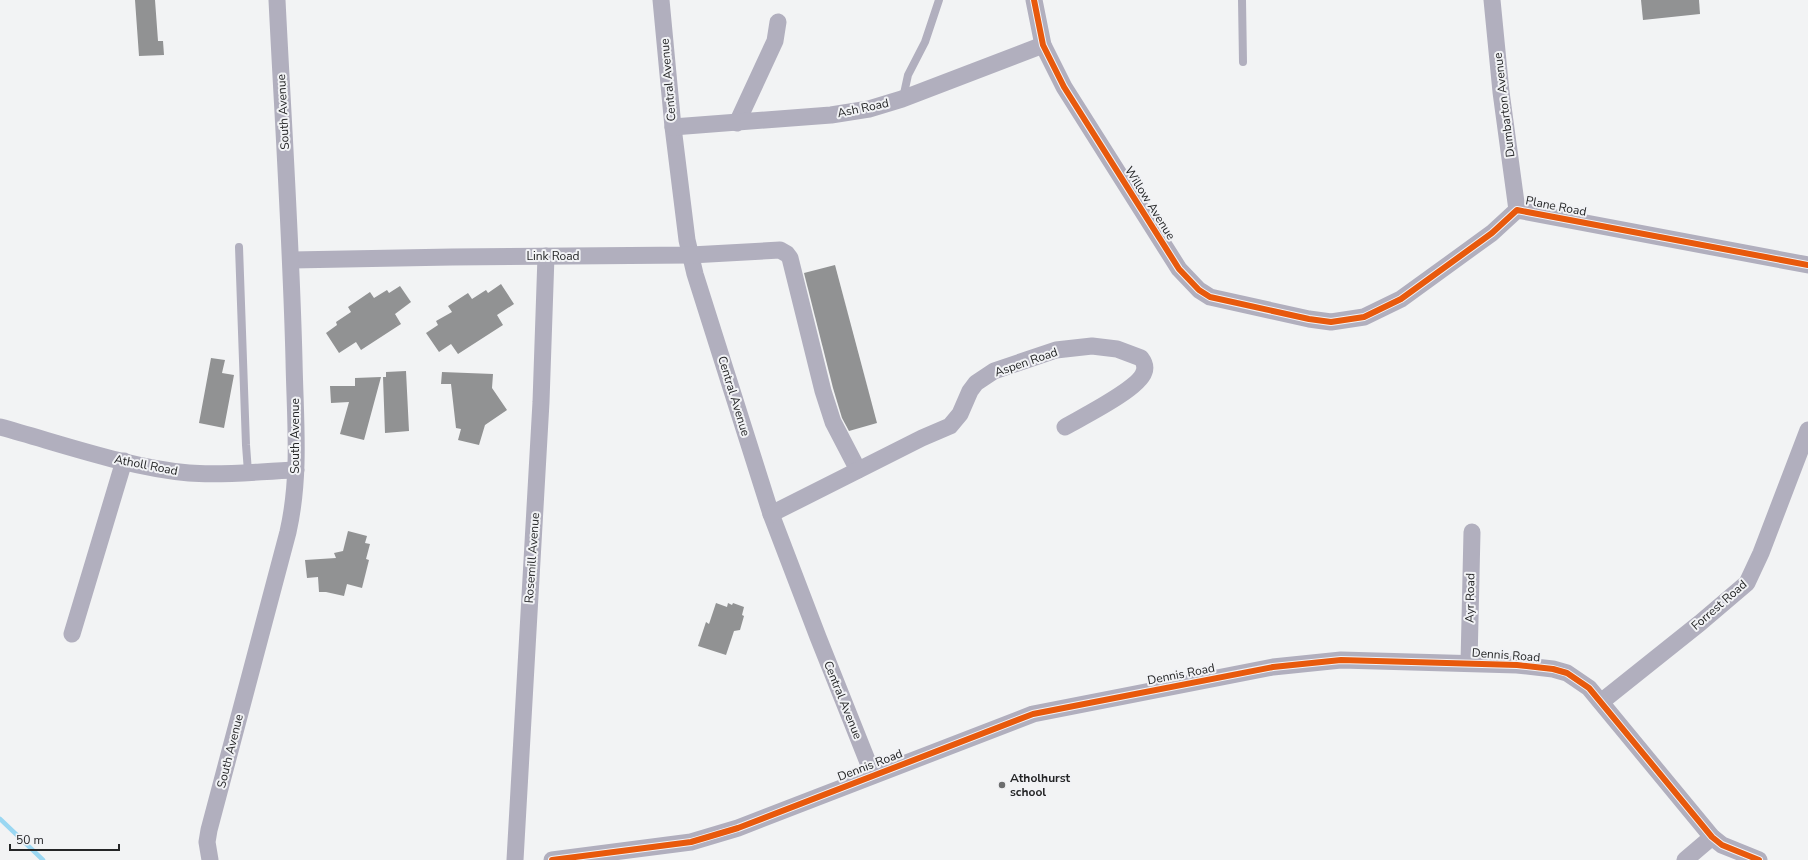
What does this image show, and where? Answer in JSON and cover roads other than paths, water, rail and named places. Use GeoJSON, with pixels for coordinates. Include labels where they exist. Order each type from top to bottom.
{"type":"FeatureCollection","features":[{"type":"Feature","properties":{"kind":"street","name":"South Avenue"},"geometry":{"type":"LineString","coordinates":[[210,860],[206,842],[288,532],[292,514],[296,470],[297,430],[292,260],[277,0]]}},
{"type":"Feature","properties":{"kind":"street","name":"Central Avenue"},"geometry":{"type":"LineString","coordinates":[[660,0],[672,127],[687,240],[691,255],[771,514],[873,775]]}},
{"type":"Feature","properties":{"kind":"street","name":"Willow Avenue"},"geometry":{"type":"LineString","coordinates":[[1034,0],[1043,45],[1064,87],[1170,257],[1187,279],[1199,290],[1210,297],[1309,319],[1331,322]]}},
{"type":"Feature","properties":{"kind":"street","name":"Dumbarton Avenue"},"geometry":{"type":"LineString","coordinates":[[1492,0],[1501,92],[1517,210]]}},
{"type":"Feature","properties":{"kind":"street"},"geometry":{"type":"LineString","coordinates":[[737,123],[775,41],[778,22]]}},
{"type":"Feature","properties":{"kind":"street","name":"Ash Road"},"geometry":{"type":"LineString","coordinates":[[672,127],[830,115],[868,109],[902,99],[1043,45]]}},
{"type":"Feature","properties":{"kind":"street","name":"Plane Road"},"geometry":{"type":"LineString","coordinates":[[1331,322],[1364,317],[1401,299],[1492,233],[1517,210],[1808,265]]}},
{"type":"Feature","properties":{"kind":"street","name":"Link Road"},"geometry":{"type":"LineString","coordinates":[[292,260],[691,255],[780,250],[790,258],[823,391],[833,422],[858,470]]}},
{"type":"Feature","properties":{"kind":"street","name":"Rosemill Avenue"},"geometry":{"type":"LineString","coordinates":[[515,860],[540,410],[546,256]]}},
{"type":"Feature","properties":{"kind":"street","name":"Aspen Road"},"geometry":{"type":"LineString","coordinates":[[771,514],[922,438],[950,426],[960,414],[970,391],[976,384],[994,371],[1056,350],[1092,346],[1117,349],[1141,358],[1145,364],[1145,371],[1142,378],[1128,390],[1065,427]]}},
{"type":"Feature","properties":{"kind":"street","name":"Atholl Road"},"geometry":{"type":"LineString","coordinates":[[0,427],[124,461],[167,470],[190,473],[296,470]]}},
{"type":"Feature","properties":{"kind":"street","name":"Forrest Road"},"geometry":{"type":"LineString","coordinates":[[1600,702],[1706,618],[1747,583],[1761,553],[1808,430]]}},
{"type":"Feature","properties":{"kind":"street"},"geometry":{"type":"LineString","coordinates":[[72,634],[124,461]]}},
{"type":"Feature","properties":{"kind":"street","name":"Ayr Road"},"geometry":{"type":"LineString","coordinates":[[1469,663],[1472,532]]}},
{"type":"Feature","properties":{"kind":"street","name":"Dennis Road"},"geometry":{"type":"LineString","coordinates":[[552,860],[704,839],[738,828],[1033,714],[1273,667],[1341,660],[1517,665],[1552,669],[1567,673],[1589,688],[1712,837],[1722,845],[1758,860]]}},
{"type":"Feature","properties":{"kind":"street"},"geometry":{"type":"LineString","coordinates":[[1685,860],[1712,837]]}},
{"type":"Feature","properties":{"kind":"lane"},"geometry":{"type":"LineString","coordinates":[[902,99],[908,75],[926,42],[939,0]]}},
{"type":"Feature","properties":{"kind":"lane"},"geometry":{"type":"LineString","coordinates":[[1242,0],[1243,62]]}},
{"type":"Feature","properties":{"kind":"lane"},"geometry":{"type":"LineString","coordinates":[[239,247],[248,472]]}},
{"type":"Feature","properties":{"kind":"waterway"},"geometry":{"type":"LineString","coordinates":[[0,819],[43,860]]}},
{"type":"Feature","properties":{"kind":"place","name":"Atholhurst school"},"geometry":{"type":"Point","coordinates":[1002,785]}}]}
